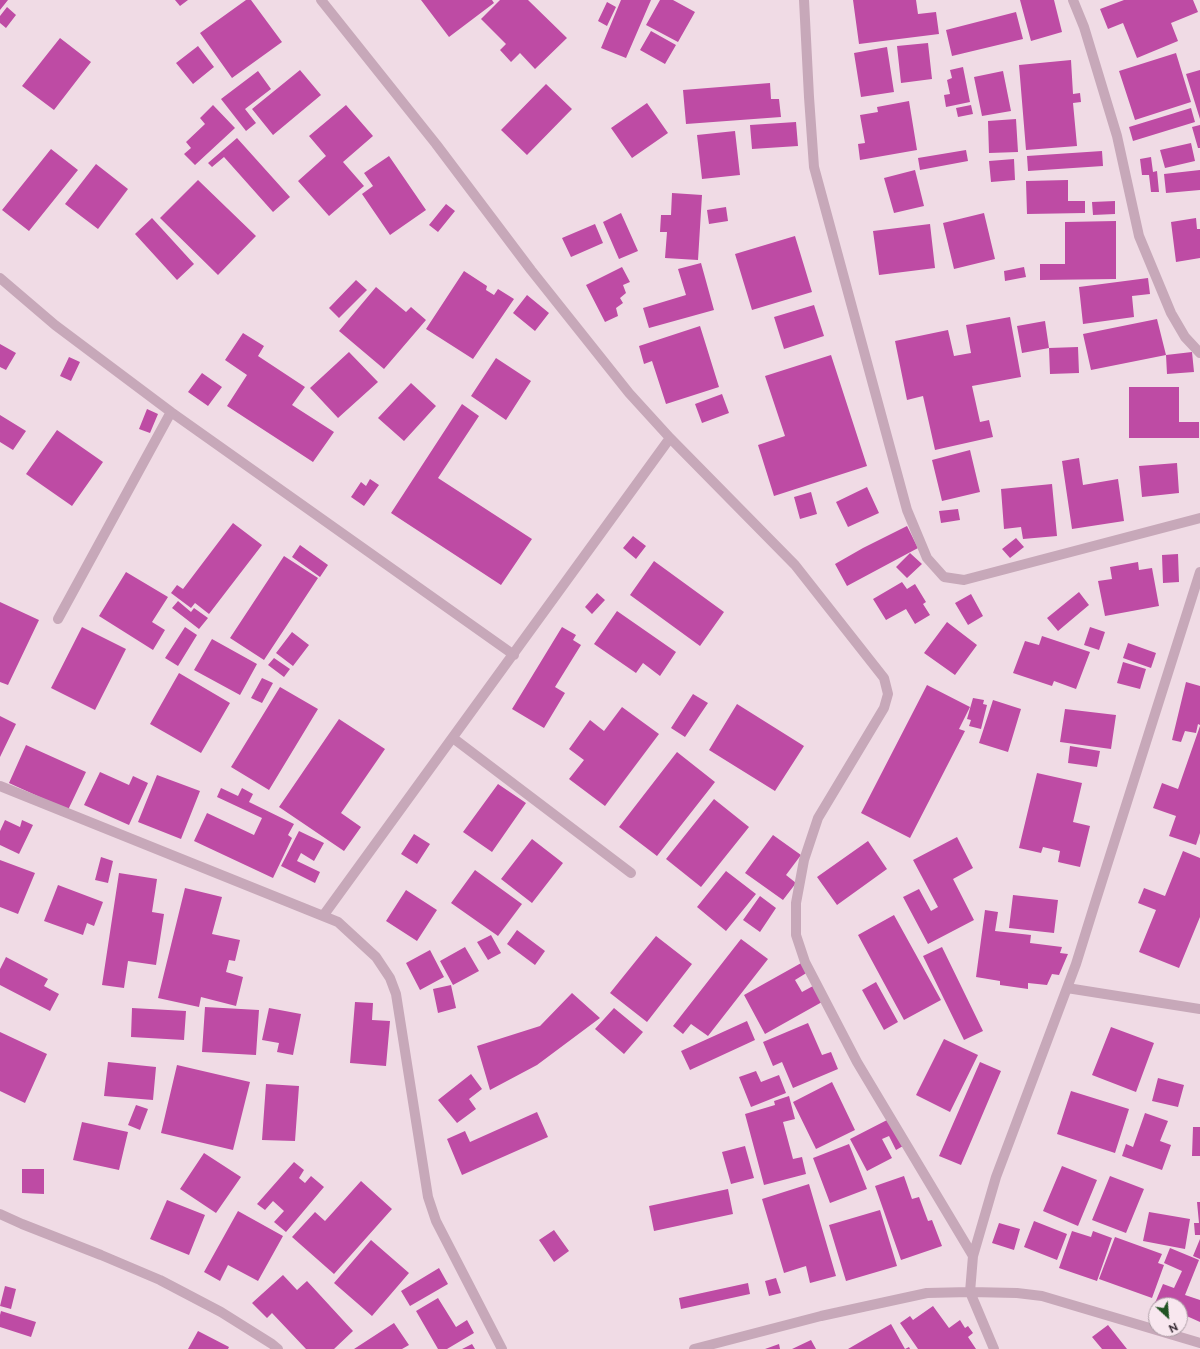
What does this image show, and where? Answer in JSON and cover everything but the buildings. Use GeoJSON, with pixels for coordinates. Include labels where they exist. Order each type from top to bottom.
{"type":"FeatureCollection","features":[{"type":"Feature","properties":{"kind":"street"},"geometry":{"type":"LineString","coordinates":[[321,0],[436,144],[531,270],[624,386],[670,438],[795,565],[884,678],[888,694],[884,708],[818,818],[804,860],[796,903],[796,935],[805,962],[857,1062],[973,1256]]}},
{"type":"Feature","properties":{"kind":"street"},"geometry":{"type":"LineString","coordinates":[[804,0],[814,167],[907,510],[927,558],[944,577],[964,580],[1200,518]]}},
{"type":"Feature","properties":{"kind":"street"},"geometry":{"type":"LineString","coordinates":[[1073,0],[1084,27],[1117,136],[1139,236],[1171,313],[1185,337],[1200,353]]}},
{"type":"Feature","properties":{"kind":"street"},"geometry":{"type":"LineString","coordinates":[[0,278],[55,325],[171,412],[514,655]]}},
{"type":"Feature","properties":{"kind":"street"},"geometry":{"type":"LineString","coordinates":[[58,620],[171,412]]}},
{"type":"Feature","properties":{"kind":"street"},"geometry":{"type":"LineString","coordinates":[[323,916],[514,655],[670,438]]}},
{"type":"Feature","properties":{"kind":"street"},"geometry":{"type":"LineString","coordinates":[[994,1349],[970,1292],[973,1256],[996,1177],[1076,964],[1094,902],[1200,572]]}},
{"type":"Feature","properties":{"kind":"street"},"geometry":{"type":"LineString","coordinates":[[453,738],[631,872]]}},
{"type":"Feature","properties":{"kind":"street"},"geometry":{"type":"LineString","coordinates":[[0,786],[338,922],[376,957],[390,978],[396,994],[428,1197],[436,1221],[502,1349]]}},
{"type":"Feature","properties":{"kind":"street"},"geometry":{"type":"LineString","coordinates":[[1067,988],[1200,1009]]}},
{"type":"Feature","properties":{"kind":"street"},"geometry":{"type":"LineString","coordinates":[[0,1214],[101,1254],[160,1280],[221,1312],[278,1349]]}},
{"type":"Feature","properties":{"kind":"street"},"geometry":{"type":"LineString","coordinates":[[694,1349],[821,1316],[927,1293],[970,1292],[1016,1293],[1042,1296],[1200,1343]]}}]}
